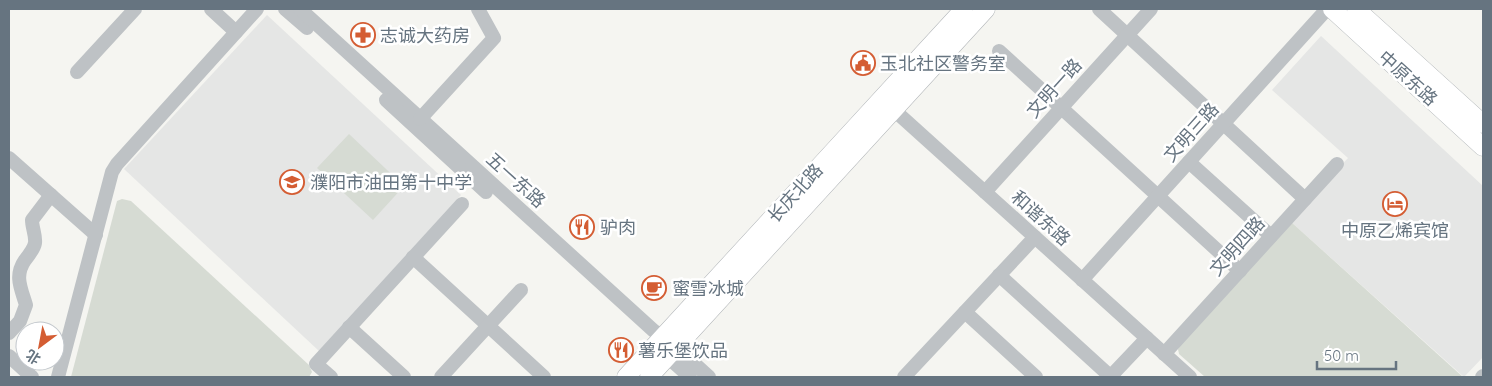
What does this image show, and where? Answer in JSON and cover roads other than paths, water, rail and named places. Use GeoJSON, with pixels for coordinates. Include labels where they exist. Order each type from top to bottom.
{"type":"FeatureCollection","features":[{"type":"Feature","properties":{"kind":"main road","name":"长庆北路"},"geometry":{"type":"LineString","coordinates":[[649,377],[666,346],[964,9]]}},
{"type":"Feature","properties":{"kind":"main road","name":"长庆北路"},"geometry":{"type":"LineString","coordinates":[[626,377],[666,346],[894,110],[986,9]]}},
{"type":"Feature","properties":{"kind":"main road","name":"中原东路"},"geometry":{"type":"LineString","coordinates":[[1332,9],[1483,147]]}},
{"type":"Feature","properties":{"kind":"main road","name":"中原东路"},"geometry":{"type":"LineString","coordinates":[[1356,9],[1483,124]]}},
{"type":"Feature","properties":{"kind":"street"},"geometry":{"type":"LineString","coordinates":[[77,72],[135,9]]}},
{"type":"Feature","properties":{"kind":"street"},"geometry":{"type":"LineString","coordinates":[[211,9],[236,32]]}},
{"type":"Feature","properties":{"kind":"street"},"geometry":{"type":"LineString","coordinates":[[58,377],[112,172],[117,164],[257,9]]}},
{"type":"Feature","properties":{"kind":"street","name":"五一东路"},"geometry":{"type":"LineString","coordinates":[[285,9],[666,346],[709,377]]}},
{"type":"Feature","properties":{"kind":"street","name":"五一东路"},"geometry":{"type":"LineString","coordinates":[[300,9],[654,331],[690,377]]}},
{"type":"Feature","properties":{"kind":"street"},"geometry":{"type":"LineString","coordinates":[[420,119],[494,38],[478,9]]}},
{"type":"Feature","properties":{"kind":"street"},"geometry":{"type":"LineString","coordinates":[[1099,9],[1305,199]]}},
{"type":"Feature","properties":{"kind":"street","name":"文明一路"},"geometry":{"type":"LineString","coordinates":[[985,192],[1151,9]]}},
{"type":"Feature","properties":{"kind":"street","name":"文明三路"},"geometry":{"type":"LineString","coordinates":[[1082,280],[1327,9]]}},
{"type":"Feature","properties":{"kind":"street"},"geometry":{"type":"LineString","coordinates":[[999,52],[1240,271]]}},
{"type":"Feature","properties":{"kind":"street","name":"和谐东路"},"geometry":{"type":"LineString","coordinates":[[894,110],[1190,377]]}},
{"type":"Feature","properties":{"kind":"street"},"geometry":{"type":"LineString","coordinates":[[9,158],[96,235]]}},
{"type":"Feature","properties":{"kind":"street"},"geometry":{"type":"LineString","coordinates":[[1189,162],[1271,236]]}},
{"type":"Feature","properties":{"kind":"street","name":"文明四路"},"geometry":{"type":"LineString","coordinates":[[1164,354],[1337,164]]}},
{"type":"Feature","properties":{"kind":"street"},"geometry":{"type":"LineString","coordinates":[[9,333],[20,321],[26,305],[19,286],[18,276],[20,267],[35,245],[32,220],[51,195]]}},
{"type":"Feature","properties":{"kind":"street"},"geometry":{"type":"LineString","coordinates":[[326,375],[316,364],[462,204]]}},
{"type":"Feature","properties":{"kind":"street"},"geometry":{"type":"LineString","coordinates":[[904,377],[1035,237]]}},
{"type":"Feature","properties":{"kind":"street"},"geometry":{"type":"LineString","coordinates":[[413,258],[544,377]]}},
{"type":"Feature","properties":{"kind":"street"},"geometry":{"type":"LineString","coordinates":[[999,275],[1111,377],[1147,338]]}},
{"type":"Feature","properties":{"kind":"street"},"geometry":{"type":"LineString","coordinates":[[440,377],[521,290]]}},
{"type":"Feature","properties":{"kind":"street"},"geometry":{"type":"LineString","coordinates":[[965,312],[1036,377]]}},
{"type":"Feature","properties":{"kind":"street"},"geometry":{"type":"LineString","coordinates":[[349,327],[404,377]]}},
{"type":"Feature","properties":{"kind":"street"},"geometry":{"type":"LineString","coordinates":[[9,356],[32,377]]}},
{"type":"Feature","properties":{"kind":"place","name":"志诚大药房"},"geometry":{"type":"Point","coordinates":[363,35]}},
{"type":"Feature","properties":{"kind":"place","name":"玉北社区警务室"},"geometry":{"type":"Point","coordinates":[863,63]}},
{"type":"Feature","properties":{"kind":"place","name":"濮阳市油田第十中学"},"geometry":{"type":"Point","coordinates":[292,182]}},
{"type":"Feature","properties":{"kind":"place","name":"中原乙烯宾馆"},"geometry":{"type":"Point","coordinates":[1395,204]}},
{"type":"Feature","properties":{"kind":"place","name":"驴肉"},"geometry":{"type":"Point","coordinates":[582,227]}},
{"type":"Feature","properties":{"kind":"place","name":"蜜雪冰城"},"geometry":{"type":"Point","coordinates":[654,288]}},
{"type":"Feature","properties":{"kind":"place","name":"薯乐堡饮品"},"geometry":{"type":"Point","coordinates":[621,350]}}]}
